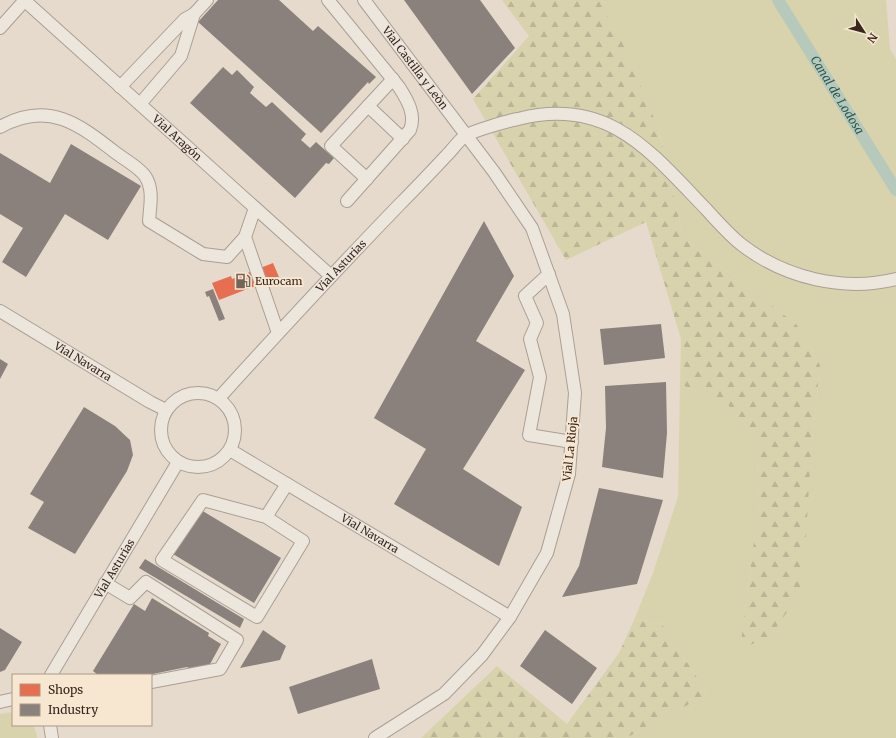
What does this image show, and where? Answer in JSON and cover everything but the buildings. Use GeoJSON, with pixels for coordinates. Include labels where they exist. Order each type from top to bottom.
{"type":"FeatureCollection","features":[{"type":"Feature","properties":{"kind":"street"},"geometry":{"type":"LineString","coordinates":[[0,28],[24,0]]}},
{"type":"Feature","properties":{"kind":"street","name":"Vial Aragón"},"geometry":{"type":"LineString","coordinates":[[24,0],[331,276]]}},
{"type":"Feature","properties":{"kind":"street"},"geometry":{"type":"LineString","coordinates":[[120,87],[185,19],[194,14],[207,0]]}},
{"type":"Feature","properties":{"kind":"street"},"geometry":{"type":"LineString","coordinates":[[328,0],[406,97],[412,115],[413,124],[403,139],[348,201]]}},
{"type":"Feature","properties":{"kind":"street","name":"Vial Castilla y Leòn"},"geometry":{"type":"LineString","coordinates":[[364,0],[465,136]]}},
{"type":"Feature","properties":{"kind":"street"},"geometry":{"type":"LineString","coordinates":[[140,104],[181,56],[194,14]]}},
{"type":"Feature","properties":{"kind":"street"},"geometry":{"type":"LineString","coordinates":[[367,179],[331,146],[393,79]]}},
{"type":"Feature","properties":{"kind":"street"},"geometry":{"type":"LineString","coordinates":[[368,106],[403,139]]}},
{"type":"Feature","properties":{"kind":"street"},"geometry":{"type":"LineString","coordinates":[[465,136],[514,120],[542,113],[567,113],[596,120],[610,125],[633,138],[650,151],[741,245],[787,272],[813,279],[841,283],[866,283],[896,278]]}},
{"type":"Feature","properties":{"kind":"street"},"geometry":{"type":"LineString","coordinates":[[0,127],[10,121],[52,115],[66,119],[84,128],[145,175],[151,191],[149,221],[203,254],[227,257],[246,237],[255,208]]}},
{"type":"Feature","properties":{"kind":"street","name":"Vial La Rioja"},"geometry":{"type":"LineString","coordinates":[[374,738],[444,694],[482,656],[510,617],[547,553],[569,474],[575,393],[563,314],[532,228],[494,172],[465,136]]}},
{"type":"Feature","properties":{"kind":"street","name":"Vial Asturias"},"geometry":{"type":"LineString","coordinates":[[218,398],[331,276],[465,136]]}},
{"type":"Feature","properties":{"kind":"street"},"geometry":{"type":"LineString","coordinates":[[246,237],[278,333]]}},
{"type":"Feature","properties":{"kind":"street"},"geometry":{"type":"LineString","coordinates":[[549,274],[525,296],[537,323],[530,339],[540,376],[529,434],[572,442]]}},
{"type":"Feature","properties":{"kind":"street","name":"Vial Navarra"},"geometry":{"type":"LineString","coordinates":[[0,311],[150,402],[166,410]]}},
{"type":"Feature","properties":{"kind":"street"},"geometry":{"type":"LineString","coordinates":[[190,393],[205,393],[218,398],[229,408],[235,422],[236,436],[230,450],[220,461],[207,467],[192,467],[178,462],[168,452],[162,438],[161,424],[166,410],[177,399],[190,393]]}},
{"type":"Feature","properties":{"kind":"street","name":"Vial Navarra"},"geometry":{"type":"LineString","coordinates":[[230,450],[510,617]]}},
{"type":"Feature","properties":{"kind":"street","name":"Vial Asturias"},"geometry":{"type":"LineString","coordinates":[[54,674],[105,583],[178,462]]}},
{"type":"Feature","properties":{"kind":"street"},"geometry":{"type":"LineString","coordinates":[[266,517],[287,484]]}},
{"type":"Feature","properties":{"kind":"street"},"geometry":{"type":"LineString","coordinates":[[203,500],[266,517],[303,541],[257,617],[162,560],[203,500]]}},
{"type":"Feature","properties":{"kind":"street"},"geometry":{"type":"LineString","coordinates":[[105,583],[130,598],[146,582],[237,640],[220,669],[152,682]]}},
{"type":"Feature","properties":{"kind":"street"},"geometry":{"type":"LineString","coordinates":[[0,702],[12,699]]}},
{"type":"Feature","properties":{"kind":"street"},"geometry":{"type":"LineString","coordinates":[[50,726],[52,738]]}},
{"type":"Feature","properties":{"kind":"green space"},"geometry":{"type":"Polygon","coordinates":[[[502,0],[598,0],[622,42],[659,130],[683,237],[797,325],[820,365],[811,451],[803,589],[771,635],[740,650],[759,502],[756,436],[728,405],[680,384],[681,339],[646,222],[566,260],[473,99],[529,36],[502,0]]]}},
{"type":"Feature","properties":{"kind":"green space"},"geometry":{"type":"Polygon","coordinates":[[[598,0],[886,0],[890,49],[896,59],[896,738],[626,738],[708,694],[661,623],[634,620],[653,573],[678,497],[680,384],[728,405],[756,436],[759,502],[740,650],[811,451],[820,365],[797,325],[683,237],[659,130],[598,0]]]}},
{"type":"Feature","properties":{"kind":"green space"},"geometry":{"type":"Polygon","coordinates":[[[634,620],[661,623],[708,694],[626,738],[421,738],[497,666],[567,724],[619,653],[634,620]]]}},
{"type":"Feature","properties":{"kind":"green space"},"geometry":{"type":"Polygon","coordinates":[[[12,712],[12,726],[33,726],[37,738],[0,738],[0,714],[12,712]]]}},
{"type":"Feature","properties":{"kind":"waterway","name":"Canal de Lodosa"},"geometry":{"type":"LineString","coordinates":[[778,0],[896,190]]}},
{"type":"Feature","properties":{"kind":"place","name":"Eurocam"},"geometry":{"type":"Point","coordinates":[243,281]}}]}
